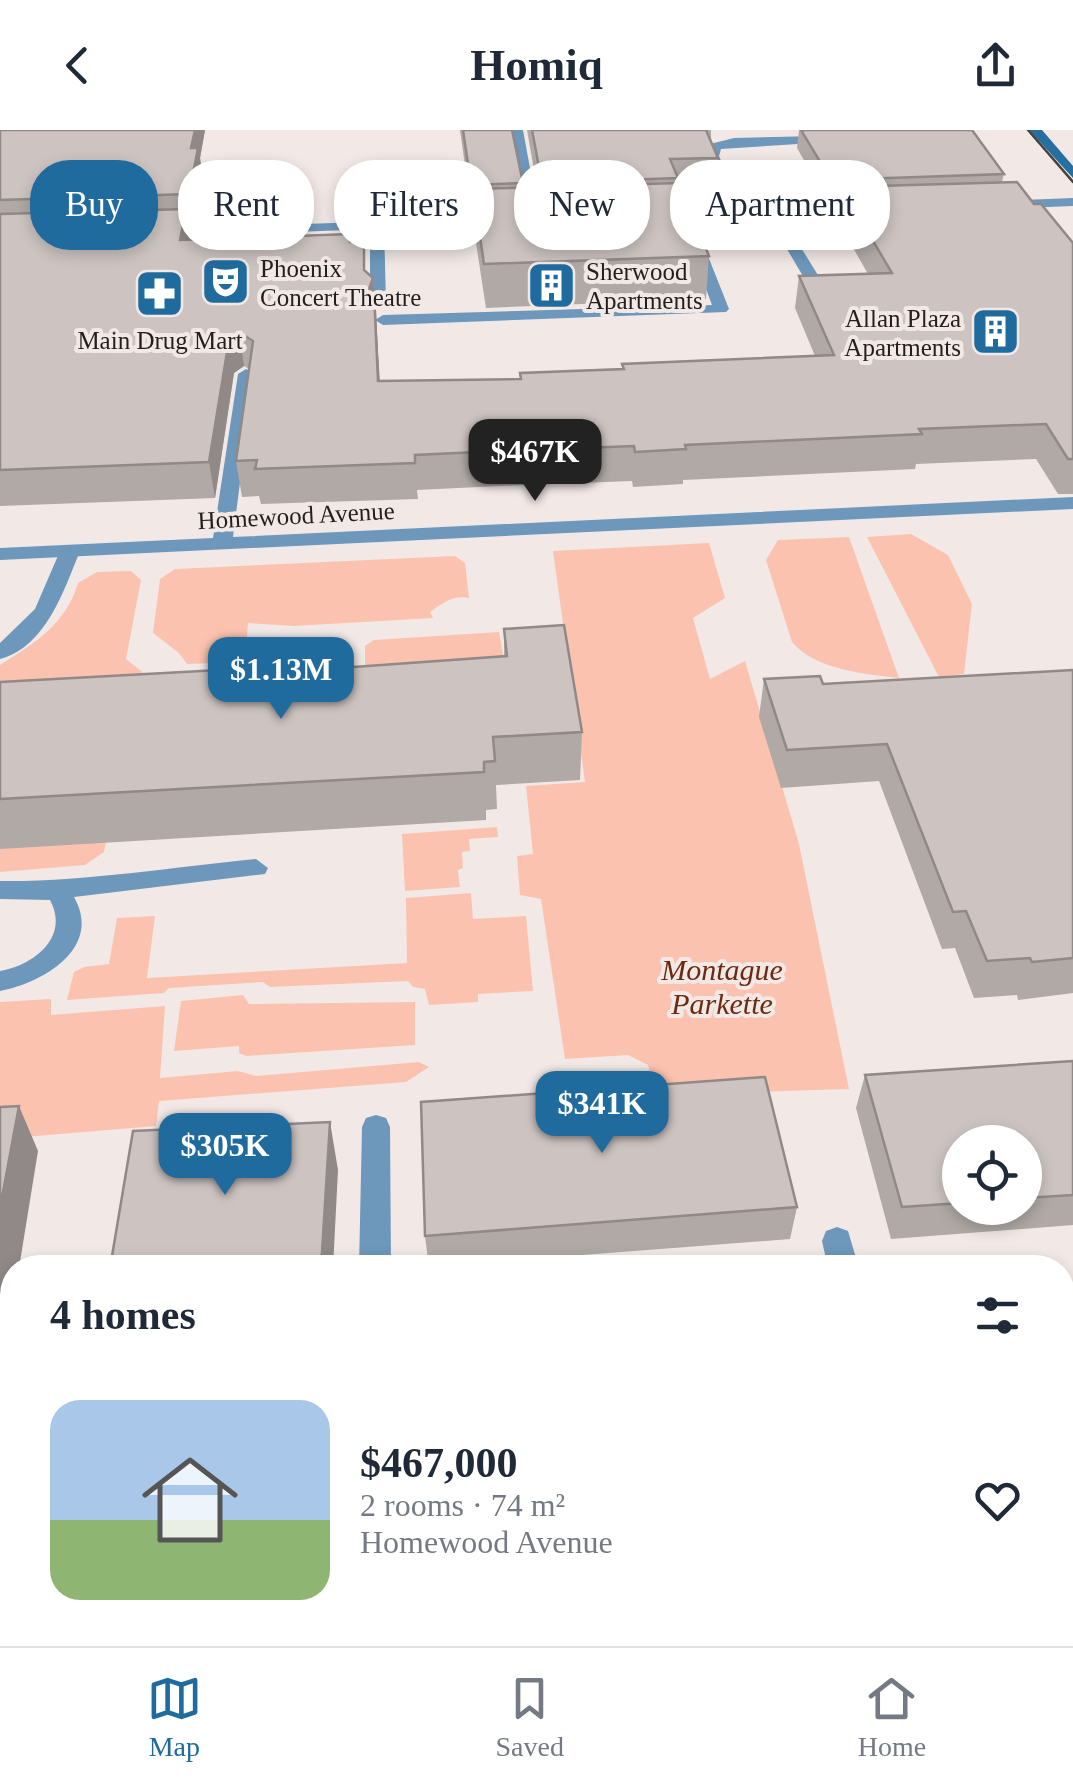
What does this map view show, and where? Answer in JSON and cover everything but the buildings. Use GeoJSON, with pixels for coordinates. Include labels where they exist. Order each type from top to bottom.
{"type":"FeatureCollection","features":[{"type":"Feature","properties":{"kind":"main road"},"geometry":{"type":"LineString","coordinates":[[1035,130],[1073,174]]}},
{"type":"Feature","properties":{"kind":"street"},"geometry":{"type":"LineString","coordinates":[[494,222],[544,220],[518,130]]}},
{"type":"Feature","properties":{"kind":"street"},"geometry":{"type":"LineString","coordinates":[[715,160],[716,147],[734,142],[814,139]]}},
{"type":"Feature","properties":{"kind":"street"},"geometry":{"type":"LineString","coordinates":[[981,206],[1073,202]]}},
{"type":"Feature","properties":{"kind":"street"},"geometry":{"type":"LineString","coordinates":[[651,216],[670,215]]}},
{"type":"Feature","properties":{"kind":"street"},"geometry":{"type":"LineString","coordinates":[[377,250],[378,302]]}},
{"type":"Feature","properties":{"kind":"street"},"geometry":{"type":"LineString","coordinates":[[383,320],[721,309],[698,250]]}},
{"type":"Feature","properties":{"kind":"street"},"geometry":{"type":"LineString","coordinates":[[795,250],[821,292]]}},
{"type":"Feature","properties":{"kind":"street"},"geometry":{"type":"LineString","coordinates":[[222,544],[246,374]]}},
{"type":"Feature","properties":{"kind":"street","name":"Homewood Avenue"},"geometry":{"type":"LineString","coordinates":[[0,554],[1073,504]]}},
{"type":"Feature","properties":{"kind":"street"},"geometry":{"type":"LineString","coordinates":[[0,652],[34,628],[48,610],[70,551]]}},
{"type":"Feature","properties":{"kind":"street"},"geometry":{"type":"LineString","coordinates":[[0,890],[58,891],[112,881],[256,868]]}},
{"type":"Feature","properties":{"kind":"street"},"geometry":{"type":"LineString","coordinates":[[0,981],[15,980],[50,960],[64,941],[69,913],[58,891]]}},
{"type":"Feature","properties":{"kind":"street"},"geometry":{"type":"LineString","coordinates":[[375,1255],[376,1127]]}},
{"type":"Feature","properties":{"kind":"green space"},"geometry":{"type":"Polygon","coordinates":[[[911,534],[948,555],[972,604],[964,674],[939,677],[867,537],[911,534]]]}},
{"type":"Feature","properties":{"kind":"green space"},"geometry":{"type":"Polygon","coordinates":[[[849,537],[899,678],[827,665],[792,642],[766,560],[778,540],[849,537]]]}},
{"type":"Feature","properties":{"kind":"green space","name":"Montague Parkette"},"geometry":{"type":"Polygon","coordinates":[[[709,543],[725,598],[693,618],[710,679],[745,661],[799,844],[849,1089],[655,1095],[648,1065],[628,1055],[565,1059],[541,899],[520,895],[517,856],[533,854],[526,786],[585,782],[553,551],[709,543]]]}},
{"type":"Feature","properties":{"kind":"green space"},"geometry":{"type":"Polygon","coordinates":[[[455,556],[465,563],[469,598],[444,603],[430,612],[433,618],[294,626],[248,623],[245,662],[187,664],[153,633],[160,579],[175,569],[455,556]]]}},
{"type":"Feature","properties":{"kind":"green space"},"geometry":{"type":"Polygon","coordinates":[[[131,571],[141,580],[126,659],[151,679],[0,732],[0,665],[57,621],[78,583],[97,572],[131,571]]]}},
{"type":"Feature","properties":{"kind":"green space"},"geometry":{"type":"Polygon","coordinates":[[[499,632],[503,655],[444,682],[365,689],[365,646],[374,640],[499,632]]]}},
{"type":"Feature","properties":{"kind":"green space"},"geometry":{"type":"Polygon","coordinates":[[[497,827],[498,837],[469,839],[470,851],[462,852],[463,868],[458,870],[460,887],[405,891],[402,834],[497,827]]]}},
{"type":"Feature","properties":{"kind":"green space"},"geometry":{"type":"Polygon","coordinates":[[[106,842],[104,852],[85,865],[0,872],[0,848],[106,842]]]}},
{"type":"Feature","properties":{"kind":"green space"},"geometry":{"type":"Polygon","coordinates":[[[471,893],[473,919],[526,916],[533,991],[478,994],[478,1002],[429,1005],[425,989],[413,987],[408,981],[270,987],[263,982],[67,1000],[74,972],[109,964],[117,918],[155,916],[147,978],[407,963],[406,898],[471,893]]]}},
{"type":"Feature","properties":{"kind":"green space"},"geometry":{"type":"Polygon","coordinates":[[[243,995],[249,1004],[415,1002],[415,1045],[246,1056],[239,1053],[239,1046],[174,1051],[181,1001],[243,995]]]}},
{"type":"Feature","properties":{"kind":"green space"},"geometry":{"type":"Polygon","coordinates":[[[51,999],[51,1015],[165,1006],[160,1078],[238,1071],[256,1076],[419,1062],[429,1067],[406,1082],[159,1101],[156,1126],[0,1139],[0,1002],[51,999]]]}},
{"type":"Feature","properties":{"kind":"tram line"},"geometry":{"type":"LineString","coordinates":[[1028,130],[1073,182]]}},
{"type":"Feature","properties":{"kind":"place","name":"Phoenix Concert Theatre"},"geometry":{"type":"Point","coordinates":[225,282]}},
{"type":"Feature","properties":{"kind":"place","name":"Sherwood Apartments"},"geometry":{"type":"Point","coordinates":[551,285]}},
{"type":"Feature","properties":{"kind":"place","name":"Main Drug Mart"},"geometry":{"type":"Point","coordinates":[160,294]}},
{"type":"Feature","properties":{"kind":"place","name":"Allan Plaza Apartments"},"geometry":{"type":"Point","coordinates":[996,332]}}]}
